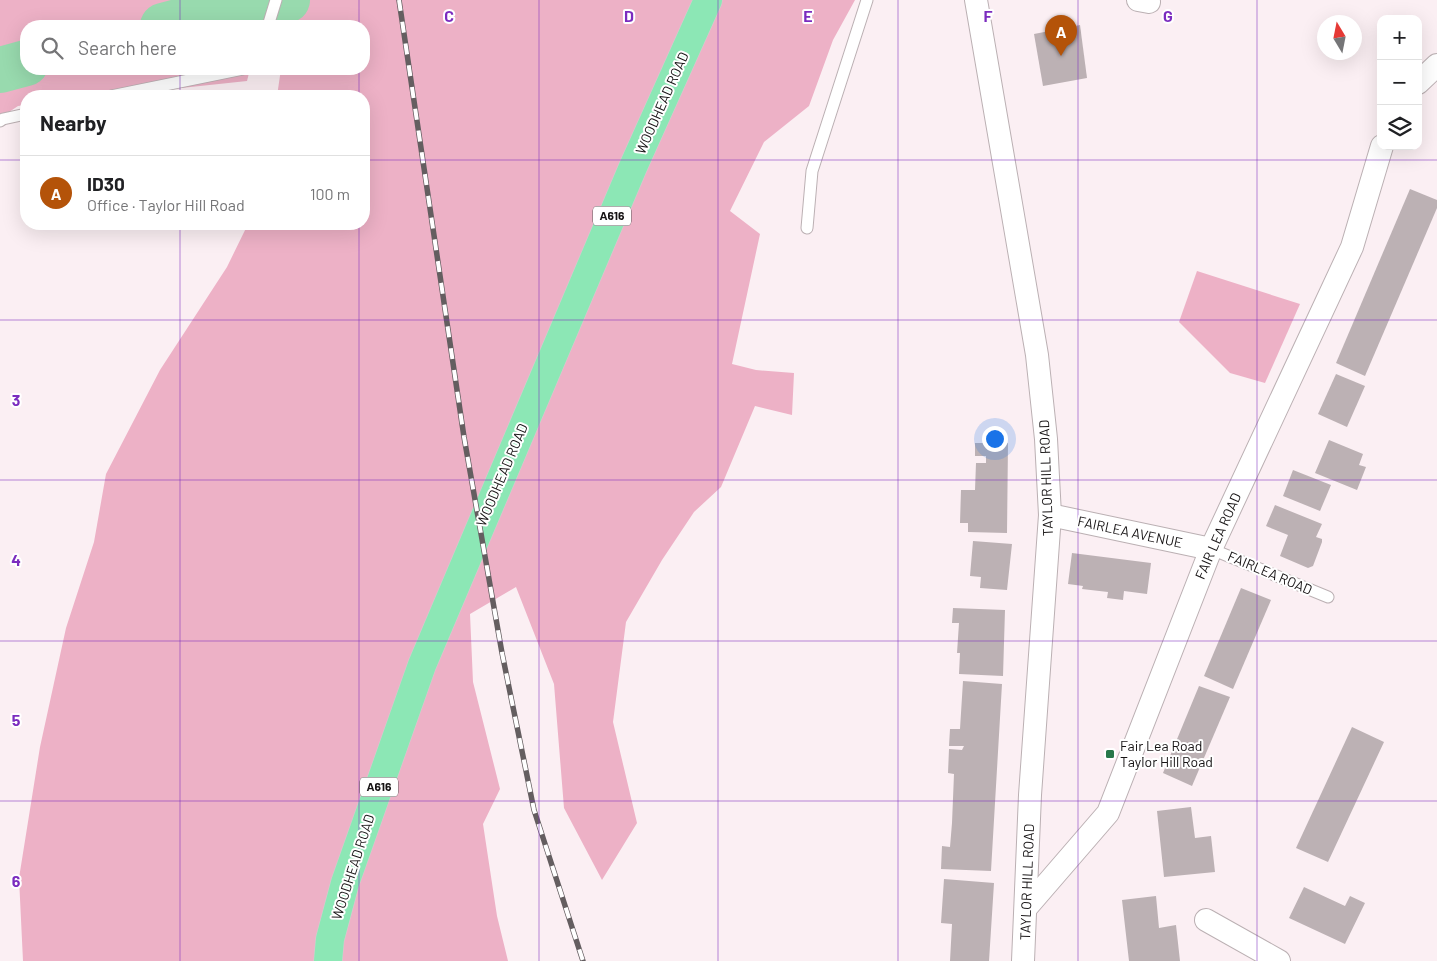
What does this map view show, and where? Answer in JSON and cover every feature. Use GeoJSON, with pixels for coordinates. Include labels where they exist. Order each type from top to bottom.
{"type":"FeatureCollection","features":[{"type":"Feature","properties":{"kind":"main road","name":"WOODHEAD ROAD"},"geometry":{"type":"LineString","coordinates":[[328,961],[330,939],[345,883],[422,665],[633,167],[708,0]]}},
{"type":"Feature","properties":{"kind":"street","name":"TAYLOR HILL ROAD"},"geometry":{"type":"LineString","coordinates":[[976,0],[1037,355],[1046,439],[1050,516],[1030,795],[1023,961]]}},
{"type":"Feature","properties":{"kind":"street"},"geometry":{"type":"LineString","coordinates":[[1422,79],[1437,65]]}},
{"type":"Feature","properties":{"kind":"street","name":"FAIR LEA ROAD"},"geometry":{"type":"LineString","coordinates":[[1026,908],[1108,813],[1211,549],[1352,247],[1381,150]]}},
{"type":"Feature","properties":{"kind":"street","name":"FAIRLEA AVENUE"},"geometry":{"type":"LineString","coordinates":[[1050,516],[1211,549]]}},
{"type":"Feature","properties":{"kind":"street"},"geometry":{"type":"LineString","coordinates":[[1206,920],[1279,961]]}},
{"type":"Feature","properties":{"kind":"lane"},"geometry":{"type":"LineString","coordinates":[[270,20],[276,0]]}},
{"type":"Feature","properties":{"kind":"lane"},"geometry":{"type":"LineString","coordinates":[[807,228],[812,171],[867,0]]}},
{"type":"Feature","properties":{"kind":"lane"},"geometry":{"type":"LineString","coordinates":[[140,90],[214,75]]}},
{"type":"Feature","properties":{"kind":"lane"},"geometry":{"type":"LineString","coordinates":[[0,121],[20,115]]}},
{"type":"Feature","properties":{"kind":"lane","name":"FAIRLEA ROAD"},"geometry":{"type":"LineString","coordinates":[[1211,549],[1328,598]]}},
{"type":"Feature","properties":{"kind":"shaded area"},"geometry":{"type":"Polygon","coordinates":[[[0,0],[267,0],[262,20],[20,20],[20,75],[248,75],[247,81],[162,90],[20,90],[20,106],[0,118],[0,0]]]}},
{"type":"Feature","properties":{"kind":"shaded area"},"geometry":{"type":"Polygon","coordinates":[[[296,0],[855,0],[833,40],[809,106],[764,142],[730,211],[760,234],[732,364],[756,370],[794,373],[792,415],[755,406],[721,487],[694,512],[662,560],[626,622],[613,722],[637,823],[602,880],[564,808],[554,684],[516,587],[470,614],[473,682],[500,789],[483,824],[497,916],[508,961],[23,961],[19,878],[40,747],[66,628],[94,542],[106,474],[160,370],[227,267],[245,230],[370,230],[370,90],[278,90],[280,75],[370,75],[370,20],[291,20],[296,0]]]}},
{"type":"Feature","properties":{"kind":"shaded area"},"geometry":{"type":"Polygon","coordinates":[[[1197,271],[1300,304],[1265,383],[1230,373],[1179,322],[1197,271]]]}},
{"type":"Feature","properties":{"kind":"building"},"geometry":{"type":"Polygon","coordinates":[[[1080,25],[1087,78],[1043,86],[1034,34],[1080,25]]]}},
{"type":"Feature","properties":{"kind":"building"},"geometry":{"type":"Polygon","coordinates":[[[1410,189],[1437,200],[1437,208],[1365,376],[1336,363],[1410,189]]]}},
{"type":"Feature","properties":{"kind":"building"},"geometry":{"type":"Polygon","coordinates":[[[1336,374],[1365,386],[1347,427],[1318,414],[1336,374]]]}},
{"type":"Feature","properties":{"kind":"building"},"geometry":{"type":"Polygon","coordinates":[[[1329,440],[1363,454],[1359,465],[1366,467],[1357,490],[1315,473],[1329,440]]]}},
{"type":"Feature","properties":{"kind":"building"},"geometry":{"type":"Polygon","coordinates":[[[975,443],[1008,443],[1007,533],[968,532],[968,523],[960,523],[961,490],[975,490],[976,463],[986,463],[986,456],[975,456],[975,443]]]}},
{"type":"Feature","properties":{"kind":"building"},"geometry":{"type":"Polygon","coordinates":[[[1293,470],[1331,485],[1320,511],[1283,496],[1293,470]]]}},
{"type":"Feature","properties":{"kind":"building"},"geometry":{"type":"Polygon","coordinates":[[[1275,505],[1322,524],[1316,537],[1322,539],[1322,542],[1313,566],[1308,568],[1280,556],[1288,535],[1266,526],[1275,505]]]}},
{"type":"Feature","properties":{"kind":"building"},"geometry":{"type":"Polygon","coordinates":[[[973,541],[1012,544],[1007,590],[980,588],[981,577],[970,576],[973,541]]]}},
{"type":"Feature","properties":{"kind":"building"},"geometry":{"type":"Polygon","coordinates":[[[1072,553],[1151,563],[1147,594],[1124,591],[1123,600],[1107,598],[1108,592],[1082,589],[1083,586],[1068,584],[1072,553]]]}},
{"type":"Feature","properties":{"kind":"building"},"geometry":{"type":"Polygon","coordinates":[[[1241,588],[1271,600],[1233,689],[1204,676],[1241,588]]]}},
{"type":"Feature","properties":{"kind":"building"},"geometry":{"type":"Polygon","coordinates":[[[953,608],[1005,610],[1003,676],[959,674],[960,653],[957,653],[959,623],[952,623],[953,608]]]}},
{"type":"Feature","properties":{"kind":"building"},"geometry":{"type":"Polygon","coordinates":[[[963,681],[1002,684],[991,871],[941,869],[942,846],[950,847],[952,823],[954,774],[948,773],[949,749],[962,750],[964,746],[949,746],[950,729],[960,729],[963,681]]]}},
{"type":"Feature","properties":{"kind":"building"},"geometry":{"type":"Polygon","coordinates":[[[1199,686],[1230,697],[1192,786],[1163,773],[1199,686]]]}},
{"type":"Feature","properties":{"kind":"building"},"geometry":{"type":"Polygon","coordinates":[[[1352,727],[1384,742],[1328,862],[1296,848],[1352,727]]]}},
{"type":"Feature","properties":{"kind":"building"},"geometry":{"type":"Polygon","coordinates":[[[1191,807],[1195,838],[1211,836],[1215,872],[1164,877],[1157,811],[1191,807]]]}},
{"type":"Feature","properties":{"kind":"building"},"geometry":{"type":"Polygon","coordinates":[[[944,879],[994,883],[989,961],[950,961],[952,924],[941,923],[944,879]]]}},
{"type":"Feature","properties":{"kind":"building"},"geometry":{"type":"Polygon","coordinates":[[[1304,887],[1345,906],[1350,896],[1365,903],[1345,944],[1289,918],[1304,887]]]}},
{"type":"Feature","properties":{"kind":"building"},"geometry":{"type":"Polygon","coordinates":[[[1156,896],[1159,928],[1176,925],[1180,961],[1129,961],[1122,900],[1156,896]]]}},
{"type":"Feature","properties":{"kind":"waterway"},"geometry":{"type":"LineString","coordinates":[[185,20],[218,11],[287,0]]}},
{"type":"Feature","properties":{"kind":"waterway"},"geometry":{"type":"LineString","coordinates":[[0,70],[20,65]]}},
{"type":"Feature","properties":{"kind":"railway"},"geometry":{"type":"LineString","coordinates":[[399,0],[464,437],[502,653],[534,810],[583,961]]}},
{"type":"Feature","properties":{"kind":"place","name":"ID30"},"geometry":{"type":"Point","coordinates":[1061,56]}},
{"type":"Feature","properties":{"kind":"place","name":"Fair Lea Road Taylor Hill Road"},"geometry":{"type":"Point","coordinates":[1110,754]}}]}
